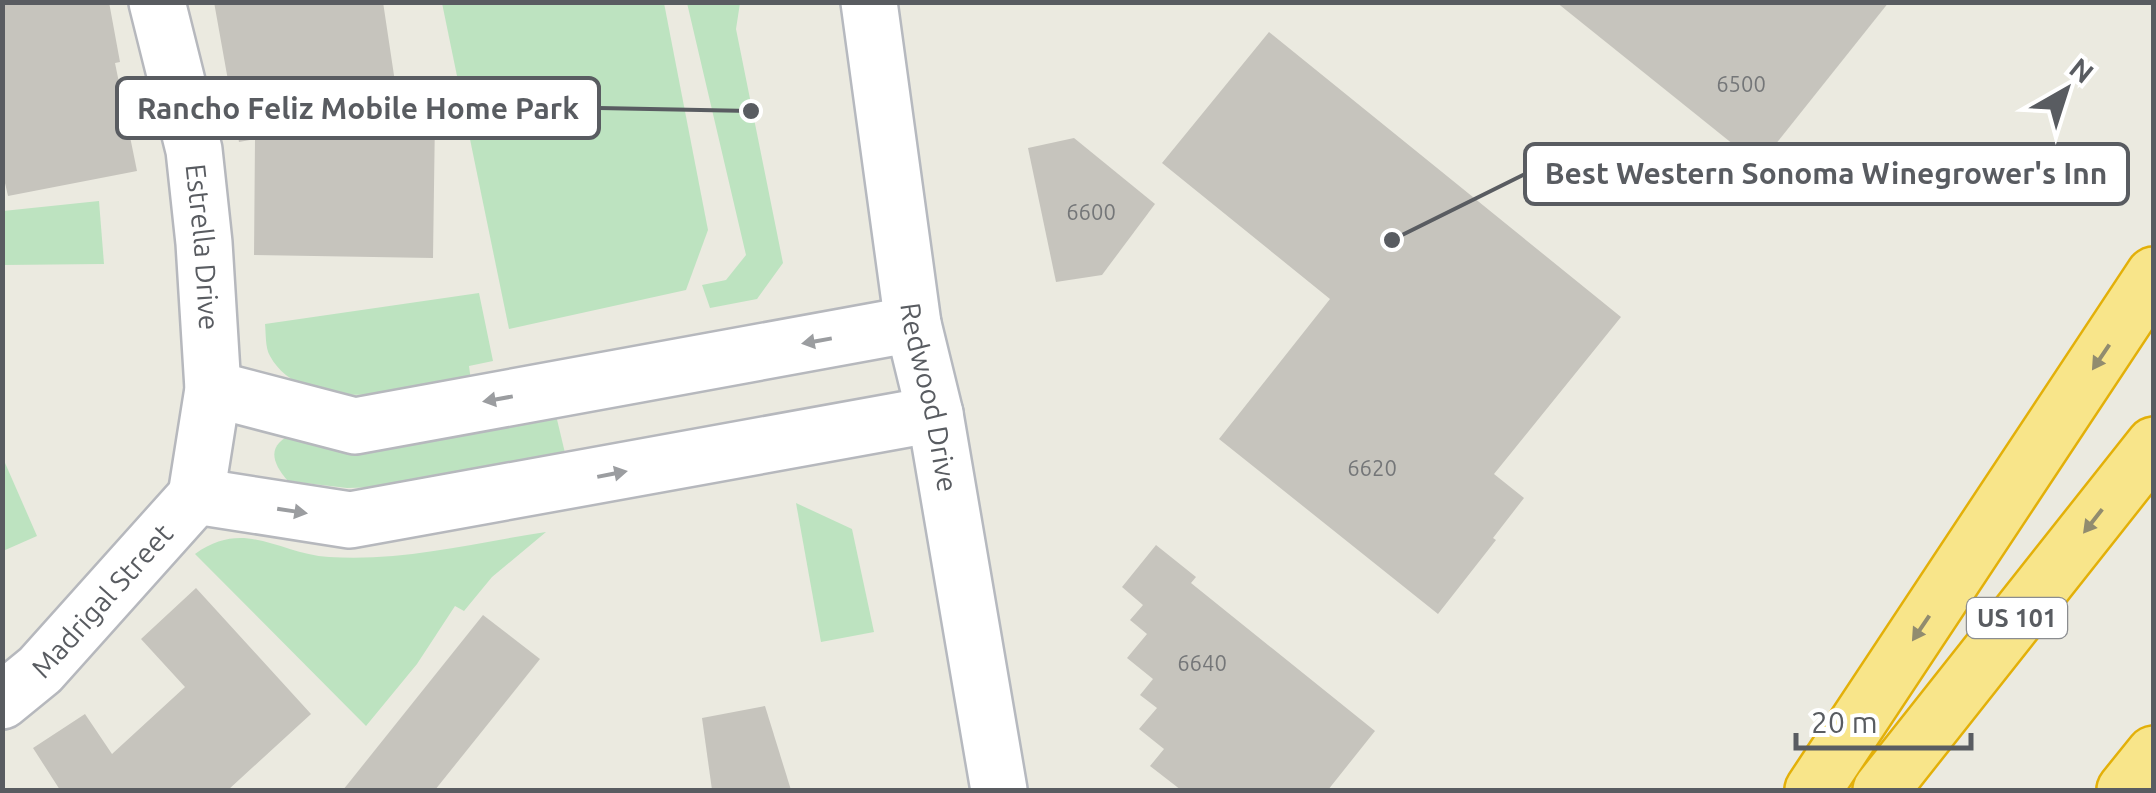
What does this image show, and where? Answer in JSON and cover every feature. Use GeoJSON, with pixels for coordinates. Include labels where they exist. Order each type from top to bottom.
{"type":"FeatureCollection","features":[{"type":"Feature","properties":{"kind":"highway"},"geometry":{"type":"LineString","coordinates":[[1813,790],[2154,275]]}},
{"type":"Feature","properties":{"kind":"highway","name":"US 101"},"geometry":{"type":"LineString","coordinates":[[1881,790],[2154,445]]}},
{"type":"Feature","properties":{"kind":"highway"},"geometry":{"type":"LineString","coordinates":[[2125,790],[2154,754]]}},
{"type":"Feature","properties":{"kind":"street","name":"Estrella Drive"},"geometry":{"type":"LineString","coordinates":[[157,2],[194,150],[204,242],[213,388],[196,496]]}},
{"type":"Feature","properties":{"kind":"street","name":"Redwood Drive"},"geometry":{"type":"LineString","coordinates":[[869,2],[913,324],[935,414],[999,790]]}},
{"type":"Feature","properties":{"kind":"street"},"geometry":{"type":"LineString","coordinates":[[213,388],[355,426],[913,324]]}},
{"type":"Feature","properties":{"kind":"street"},"geometry":{"type":"LineString","coordinates":[[196,496],[350,520],[935,414]]}},
{"type":"Feature","properties":{"kind":"street","name":"Madrigal Street"},"geometry":{"type":"LineString","coordinates":[[2,701],[40,670],[196,496]]}},
{"type":"Feature","properties":{"kind":"green space"},"geometry":{"type":"Polygon","coordinates":[[[442,3],[664,3],[708,230],[686,290],[509,329],[442,3]]]}},
{"type":"Feature","properties":{"kind":"green space"},"geometry":{"type":"Polygon","coordinates":[[[687,3],[740,3],[736,29],[783,263],[757,299],[710,308],[702,285],[726,280],[746,255],[687,3]]]}},
{"type":"Feature","properties":{"kind":"green space"},"geometry":{"type":"Polygon","coordinates":[[[99,201],[104,264],[3,265],[3,211],[99,201]]]}},
{"type":"Feature","properties":{"kind":"green space"},"geometry":{"type":"Polygon","coordinates":[[[479,293],[493,361],[469,366],[471,381],[392,393],[334,393],[308,387],[286,375],[267,349],[265,324],[479,293]]]}},
{"type":"Feature","properties":{"kind":"green space"},"geometry":{"type":"Polygon","coordinates":[[[555,411],[565,453],[415,486],[347,488],[288,481],[275,460],[276,447],[296,433],[555,411]]]}},
{"type":"Feature","properties":{"kind":"green space"},"geometry":{"type":"Polygon","coordinates":[[[2,456],[37,536],[3,551],[2,551],[2,456]]]}},
{"type":"Feature","properties":{"kind":"green space"},"geometry":{"type":"Polygon","coordinates":[[[796,503],[852,529],[874,632],[821,642],[796,503]]]}},
{"type":"Feature","properties":{"kind":"green space"},"geometry":{"type":"Polygon","coordinates":[[[546,532],[492,577],[464,611],[455,606],[417,664],[366,726],[195,554],[213,544],[246,538],[311,555],[384,557],[546,532]]]}},
{"type":"Feature","properties":{"kind":"building"},"geometry":{"type":"Polygon","coordinates":[[[2,2],[109,2],[120,62],[115,63],[137,171],[8,196],[2,170],[2,2]]]}},
{"type":"Feature","properties":{"kind":"building"},"geometry":{"type":"Polygon","coordinates":[[[214,2],[383,2],[401,122],[435,117],[433,258],[254,255],[255,139],[239,142],[214,2]]]}},
{"type":"Feature","properties":{"kind":"building"},"geometry":{"type":"Polygon","coordinates":[[[1556,2],[1889,2],[1759,165],[1556,2]]]}},
{"type":"Feature","properties":{"kind":"building"},"geometry":{"type":"Polygon","coordinates":[[[1269,32],[1621,317],[1494,474],[1524,498],[1438,614],[1219,439],[1330,299],[1162,163],[1269,32]]]}},
{"type":"Feature","properties":{"kind":"building"},"geometry":{"type":"Polygon","coordinates":[[[1074,138],[1155,204],[1102,275],[1056,282],[1028,148],[1074,138]]]}},
{"type":"Feature","properties":{"kind":"building"},"geometry":{"type":"Polygon","coordinates":[[[1156,545],[1196,577],[1191,583],[1375,731],[1328,790],[1181,790],[1150,766],[1164,749],[1139,729],[1157,708],[1140,695],[1153,679],[1127,658],[1147,634],[1130,620],[1143,605],[1122,587],[1156,545]]]}},
{"type":"Feature","properties":{"kind":"building"},"geometry":{"type":"Polygon","coordinates":[[[196,588],[311,714],[228,790],[60,790],[33,748],[85,714],[112,754],[185,687],[141,639],[196,588]]]}},
{"type":"Feature","properties":{"kind":"building"},"geometry":{"type":"Polygon","coordinates":[[[483,615],[540,659],[435,790],[343,790],[483,615]]]}},
{"type":"Feature","properties":{"kind":"building"},"geometry":{"type":"Polygon","coordinates":[[[765,706],[791,790],[712,790],[702,718],[765,706]]]}},
{"type":"Feature","properties":{"kind":"place","name":"Rancho Feliz Mobile Home Park"},"geometry":{"type":"Point","coordinates":[751,111]}},
{"type":"Feature","properties":{"kind":"place","name":"Best Western Sonoma Winegrower's Inn"},"geometry":{"type":"Point","coordinates":[1392,240]}}]}
